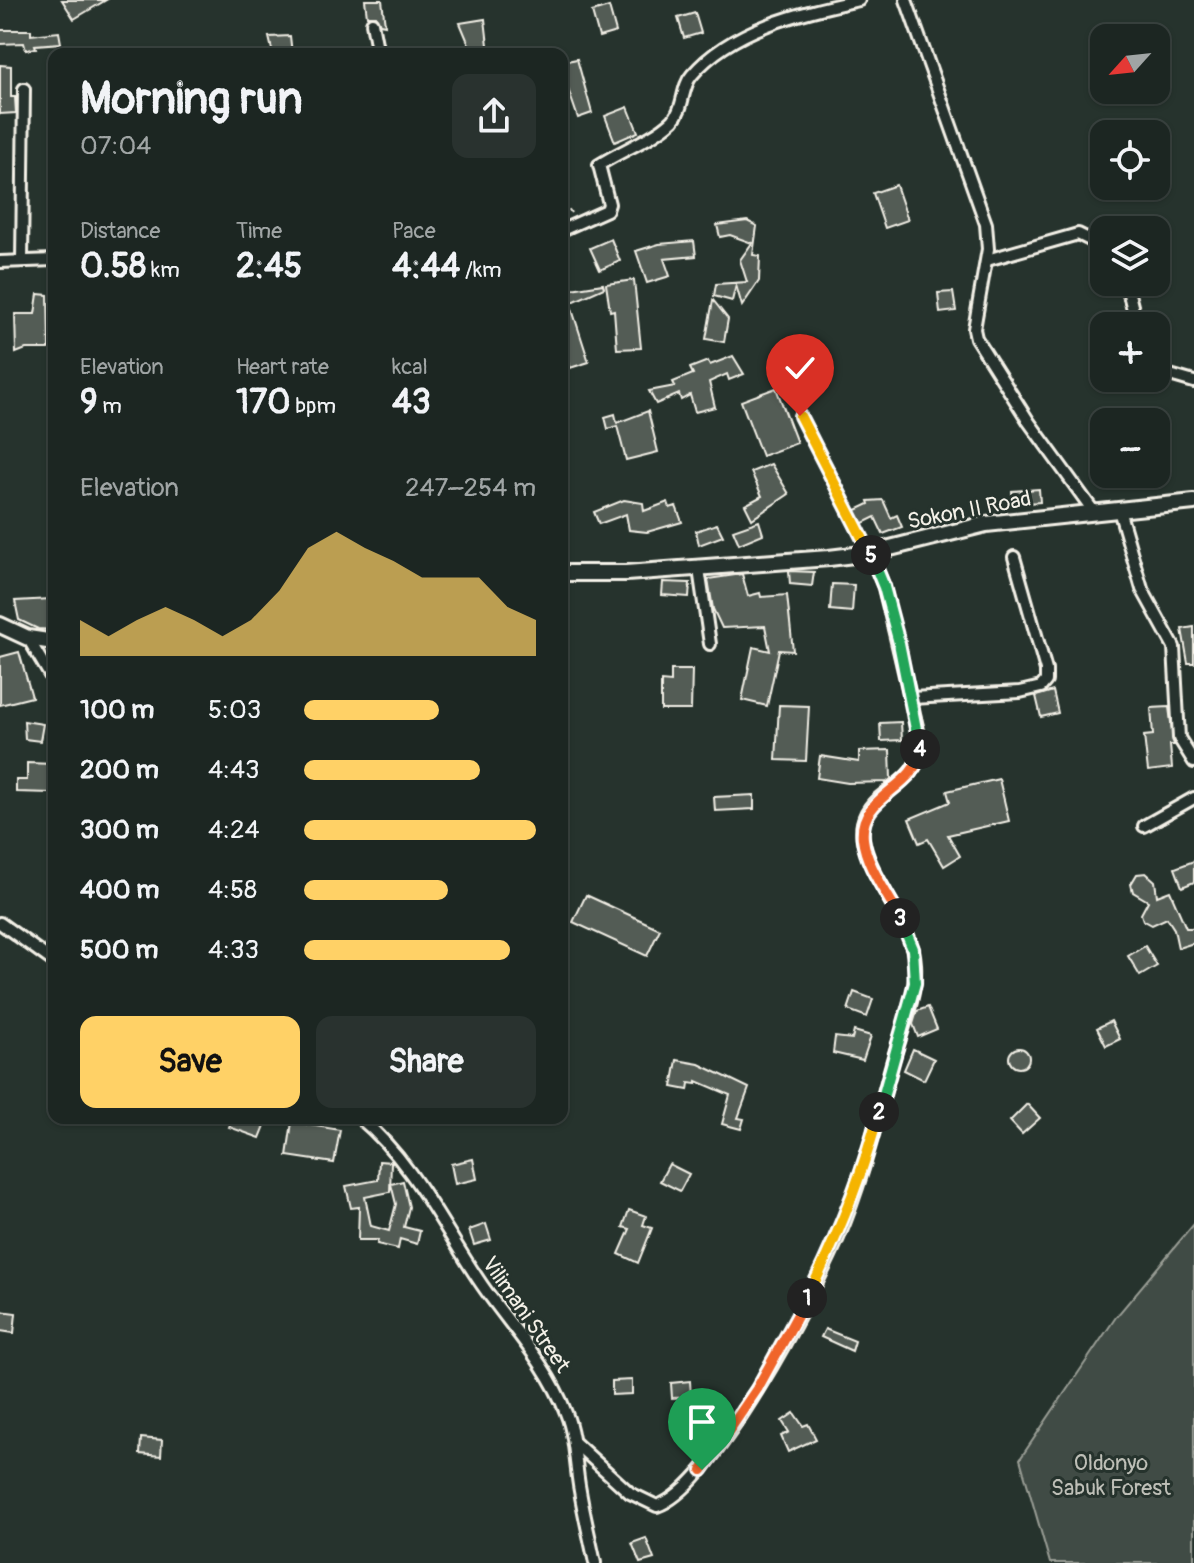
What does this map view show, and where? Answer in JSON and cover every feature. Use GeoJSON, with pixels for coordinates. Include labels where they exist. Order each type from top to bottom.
{"type":"FeatureCollection","features":[{"type":"Feature","properties":{"kind":"street"},"geometry":{"type":"LineString","coordinates":[[568,228],[608,208],[599,165],[671,122],[680,110],[690,76],[703,65],[746,33],[763,25],[859,0]]}},
{"type":"Feature","properties":{"kind":"street"},"geometry":{"type":"LineString","coordinates":[[906,0],[986,224],[987,260],[974,329],[976,338],[1029,422],[1094,512]]}},
{"type":"Feature","properties":{"kind":"street"},"geometry":{"type":"LineString","coordinates":[[372,23],[377,48]]}},
{"type":"Feature","properties":{"kind":"street"},"geometry":{"type":"LineString","coordinates":[[22,261],[24,89]]}},
{"type":"Feature","properties":{"kind":"street"},"geometry":{"type":"LineString","coordinates":[[987,260],[1078,234],[1090,240]]}},
{"type":"Feature","properties":{"kind":"street"},"geometry":{"type":"LineString","coordinates":[[0,262],[48,260]]}},
{"type":"Feature","properties":{"kind":"street"},"geometry":{"type":"LineString","coordinates":[[1170,375],[1194,382]]}},
{"type":"Feature","properties":{"kind":"street","name":"Sokon II Road"},"geometry":{"type":"LineString","coordinates":[[568,573],[699,569],[870,553],[986,524],[1194,502]]}},
{"type":"Feature","properties":{"kind":"street"},"geometry":{"type":"LineString","coordinates":[[1119,510],[1142,589],[1174,647],[1179,738],[1194,762]]}},
{"type":"Feature","properties":{"kind":"street"},"geometry":{"type":"LineString","coordinates":[[574,1442],[630,1493],[657,1506],[670,1501],[702,1470],[757,1389],[837,1238],[869,1151],[915,983],[913,949],[863,840],[863,823],[868,811],[911,773],[920,758],[921,743],[884,587],[870,553]]}},
{"type":"Feature","properties":{"kind":"street"},"geometry":{"type":"LineString","coordinates":[[912,698],[1020,692],[1041,687],[1046,681],[1046,670],[1014,557]]}},
{"type":"Feature","properties":{"kind":"street"},"geometry":{"type":"LineString","coordinates":[[699,569],[710,644]]}},
{"type":"Feature","properties":{"kind":"street"},"geometry":{"type":"LineString","coordinates":[[0,625],[28,638],[48,641]]}},
{"type":"Feature","properties":{"kind":"street"},"geometry":{"type":"LineString","coordinates":[[28,638],[48,672]]}},
{"type":"Feature","properties":{"kind":"street"},"geometry":{"type":"LineString","coordinates":[[1144,826],[1194,798]]}},
{"type":"Feature","properties":{"kind":"street"},"geometry":{"type":"LineString","coordinates":[[0,923],[48,958]]}},
{"type":"Feature","properties":{"kind":"street","name":"Vilimani Street"},"geometry":{"type":"LineString","coordinates":[[366,1124],[404,1163],[485,1289],[530,1348],[566,1413],[595,1563]]}},
{"type":"Feature","properties":{"kind":"path"},"geometry":{"type":"LineString","coordinates":[[568,208],[577,225]]}},
{"type":"Feature","properties":{"kind":"path"},"geometry":{"type":"LineString","coordinates":[[800,416],[870,553]]}},
{"type":"Feature","properties":{"kind":"green space","name":"Oldonyo Sabuk Forest"},"geometry":{"type":"Polygon","coordinates":[[[1194,1224],[1194,1563],[1050,1563],[1020,1459],[1116,1317],[1194,1224]]]}},
{"type":"Feature","properties":{"kind":"building"},"geometry":{"type":"Polygon","coordinates":[[[62,0],[106,0],[74,19],[62,0]]]}},
{"type":"Feature","properties":{"kind":"building"},"geometry":{"type":"Polygon","coordinates":[[[365,0],[382,0],[385,25],[380,24],[375,16],[367,16],[365,0]]]}},
{"type":"Feature","properties":{"kind":"building"},"geometry":{"type":"Polygon","coordinates":[[[609,7],[616,32],[599,37],[592,12],[609,7]]]}},
{"type":"Feature","properties":{"kind":"building"},"geometry":{"type":"Polygon","coordinates":[[[695,13],[701,33],[684,38],[678,18],[695,13]]]}},
{"type":"Feature","properties":{"kind":"building"},"geometry":{"type":"Polygon","coordinates":[[[485,19],[488,48],[470,48],[460,23],[485,19]]]}},
{"type":"Feature","properties":{"kind":"building"},"geometry":{"type":"Polygon","coordinates":[[[0,30],[31,30],[31,35],[59,32],[61,43],[35,45],[36,48],[26,50],[24,43],[0,44],[0,30]]]}},
{"type":"Feature","properties":{"kind":"building"},"geometry":{"type":"Polygon","coordinates":[[[290,36],[291,48],[272,48],[269,37],[290,36]]]}},
{"type":"Feature","properties":{"kind":"building"},"geometry":{"type":"Polygon","coordinates":[[[577,59],[592,113],[578,118],[568,89],[568,61],[577,59]]]}},
{"type":"Feature","properties":{"kind":"building"},"geometry":{"type":"Polygon","coordinates":[[[0,65],[11,66],[11,97],[15,97],[16,113],[0,114],[0,65]]]}},
{"type":"Feature","properties":{"kind":"building"},"geometry":{"type":"Polygon","coordinates":[[[628,107],[638,132],[615,142],[605,116],[628,107]]]}},
{"type":"Feature","properties":{"kind":"building"},"geometry":{"type":"Polygon","coordinates":[[[896,185],[908,220],[885,228],[873,193],[896,185]]]}},
{"type":"Feature","properties":{"kind":"building"},"geometry":{"type":"Polygon","coordinates":[[[747,221],[757,226],[753,255],[760,256],[759,281],[742,306],[736,285],[732,301],[714,296],[716,284],[747,282],[740,260],[752,243],[730,235],[720,237],[717,225],[747,221]]]}},
{"type":"Feature","properties":{"kind":"building"},"geometry":{"type":"Polygon","coordinates":[[[611,239],[620,261],[600,270],[590,248],[611,239]]]}},
{"type":"Feature","properties":{"kind":"building"},"geometry":{"type":"Polygon","coordinates":[[[694,241],[696,256],[664,259],[670,276],[647,283],[636,251],[659,244],[694,241]]]}},
{"type":"Feature","properties":{"kind":"building"},"geometry":{"type":"Polygon","coordinates":[[[634,280],[641,348],[617,349],[614,310],[610,311],[606,284],[634,280]]]}},
{"type":"Feature","properties":{"kind":"building"},"geometry":{"type":"Polygon","coordinates":[[[603,284],[604,288],[570,303],[589,362],[570,368],[568,362],[568,290],[603,284]]]}},
{"type":"Feature","properties":{"kind":"building"},"geometry":{"type":"Polygon","coordinates":[[[953,292],[956,311],[940,313],[938,293],[953,292]]]}},
{"type":"Feature","properties":{"kind":"building"},"geometry":{"type":"Polygon","coordinates":[[[38,294],[48,295],[48,349],[26,349],[16,353],[15,314],[35,314],[38,294]]]}},
{"type":"Feature","properties":{"kind":"building"},"geometry":{"type":"Polygon","coordinates":[[[713,300],[728,319],[724,342],[706,339],[713,300]]]}},
{"type":"Feature","properties":{"kind":"building"},"geometry":{"type":"Polygon","coordinates":[[[733,356],[744,374],[729,380],[727,374],[709,382],[715,407],[695,412],[690,395],[681,400],[679,394],[656,404],[649,391],[675,386],[673,382],[693,374],[690,368],[708,361],[710,365],[733,356]]]}},
{"type":"Feature","properties":{"kind":"building"},"geometry":{"type":"Polygon","coordinates":[[[776,388],[797,443],[762,456],[741,401],[776,388]]]}},
{"type":"Feature","properties":{"kind":"building"},"geometry":{"type":"Polygon","coordinates":[[[648,411],[658,452],[626,460],[617,426],[608,429],[605,417],[615,414],[617,423],[648,411]]]}},
{"type":"Feature","properties":{"kind":"building"},"geometry":{"type":"Polygon","coordinates":[[[771,464],[789,494],[752,519],[745,505],[762,496],[751,472],[771,464]]]}},
{"type":"Feature","properties":{"kind":"building"},"geometry":{"type":"Polygon","coordinates":[[[1039,489],[1040,502],[1013,504],[1012,491],[1039,489]]]}},
{"type":"Feature","properties":{"kind":"building"},"geometry":{"type":"Polygon","coordinates":[[[624,500],[643,503],[644,511],[668,502],[670,508],[676,506],[682,522],[647,532],[629,530],[626,514],[599,524],[594,512],[624,500]]]}},
{"type":"Feature","properties":{"kind":"building"},"geometry":{"type":"Polygon","coordinates":[[[883,500],[891,518],[897,515],[902,527],[883,534],[875,517],[859,525],[852,512],[869,504],[868,501],[883,500]]]}},
{"type":"Feature","properties":{"kind":"building"},"geometry":{"type":"Polygon","coordinates":[[[759,521],[763,534],[739,544],[733,530],[759,521]]]}},
{"type":"Feature","properties":{"kind":"building"},"geometry":{"type":"Polygon","coordinates":[[[717,524],[723,536],[699,545],[696,531],[717,524]]]}},
{"type":"Feature","properties":{"kind":"building"},"geometry":{"type":"Polygon","coordinates":[[[789,571],[814,572],[812,586],[790,584],[789,571]]]}},
{"type":"Feature","properties":{"kind":"building"},"geometry":{"type":"Polygon","coordinates":[[[742,574],[748,596],[760,593],[761,597],[787,595],[793,651],[779,650],[767,706],[742,700],[753,647],[770,651],[765,626],[722,628],[713,609],[708,579],[742,574]]]}},
{"type":"Feature","properties":{"kind":"building"},"geometry":{"type":"Polygon","coordinates":[[[663,582],[690,583],[689,597],[662,595],[663,582]]]}},
{"type":"Feature","properties":{"kind":"building"},"geometry":{"type":"Polygon","coordinates":[[[832,584],[854,585],[852,612],[830,610],[832,584]]]}},
{"type":"Feature","properties":{"kind":"building"},"geometry":{"type":"Polygon","coordinates":[[[48,599],[48,630],[38,629],[19,620],[15,601],[48,599]]]}},
{"type":"Feature","properties":{"kind":"building"},"geometry":{"type":"Polygon","coordinates":[[[1194,627],[1194,663],[1188,663],[1182,629],[1194,627]]]}},
{"type":"Feature","properties":{"kind":"building"},"geometry":{"type":"Polygon","coordinates":[[[19,652],[32,697],[0,705],[0,657],[19,652]]]}},
{"type":"Feature","properties":{"kind":"building"},"geometry":{"type":"Polygon","coordinates":[[[671,670],[692,670],[691,710],[661,710],[661,681],[671,682],[671,670]]]}},
{"type":"Feature","properties":{"kind":"building"},"geometry":{"type":"Polygon","coordinates":[[[1053,691],[1058,713],[1041,717],[1036,696],[1053,691]]]}},
{"type":"Feature","properties":{"kind":"building"},"geometry":{"type":"Polygon","coordinates":[[[779,705],[809,706],[806,761],[776,760],[779,705]]]}},
{"type":"Feature","properties":{"kind":"building"},"geometry":{"type":"Polygon","coordinates":[[[1169,707],[1174,745],[1170,745],[1172,768],[1148,771],[1144,736],[1153,735],[1151,708],[1169,707]]]}},
{"type":"Feature","properties":{"kind":"building"},"geometry":{"type":"Polygon","coordinates":[[[24,721],[43,724],[40,741],[25,739],[24,721]]]}},
{"type":"Feature","properties":{"kind":"building"},"geometry":{"type":"Polygon","coordinates":[[[901,722],[902,740],[881,741],[880,723],[901,722]]]}},
{"type":"Feature","properties":{"kind":"building"},"geometry":{"type":"Polygon","coordinates":[[[890,750],[891,779],[887,782],[848,783],[817,778],[820,756],[859,762],[859,751],[890,750]]]}},
{"type":"Feature","properties":{"kind":"building"},"geometry":{"type":"Polygon","coordinates":[[[27,763],[48,764],[48,793],[16,792],[16,780],[27,780],[27,763]]]}},
{"type":"Feature","properties":{"kind":"building"},"geometry":{"type":"Polygon","coordinates":[[[999,779],[1009,821],[948,835],[960,856],[944,866],[928,839],[919,843],[909,819],[950,802],[947,791],[999,779]]]}},
{"type":"Feature","properties":{"kind":"building"},"geometry":{"type":"Polygon","coordinates":[[[754,795],[754,809],[715,811],[714,797],[754,795]]]}},
{"type":"Feature","properties":{"kind":"building"},"geometry":{"type":"Polygon","coordinates":[[[1194,861],[1194,882],[1182,887],[1175,868],[1194,861]]]}},
{"type":"Feature","properties":{"kind":"building"},"geometry":{"type":"Polygon","coordinates":[[[1146,873],[1155,881],[1157,896],[1170,891],[1186,928],[1194,928],[1194,943],[1178,948],[1174,929],[1167,918],[1152,925],[1143,920],[1141,914],[1148,901],[1133,892],[1131,884],[1137,874],[1146,873]]]}},
{"type":"Feature","properties":{"kind":"building"},"geometry":{"type":"Polygon","coordinates":[[[586,895],[660,929],[647,956],[573,922],[586,895]]]}},
{"type":"Feature","properties":{"kind":"building"},"geometry":{"type":"Polygon","coordinates":[[[1145,946],[1157,966],[1140,976],[1128,956],[1145,946]]]}},
{"type":"Feature","properties":{"kind":"building"},"geometry":{"type":"Polygon","coordinates":[[[854,992],[873,999],[867,1017],[848,1010],[854,992]]]}},
{"type":"Feature","properties":{"kind":"building"},"geometry":{"type":"Polygon","coordinates":[[[928,1007],[937,1029],[918,1037],[913,1024],[917,1011],[928,1007]]]}},
{"type":"Feature","properties":{"kind":"building"},"geometry":{"type":"Polygon","coordinates":[[[1111,1021],[1120,1039],[1106,1046],[1097,1028],[1111,1021]]]}},
{"type":"Feature","properties":{"kind":"building"},"geometry":{"type":"Polygon","coordinates":[[[854,1031],[871,1036],[863,1060],[833,1053],[835,1037],[852,1039],[854,1031]]]}},
{"type":"Feature","properties":{"kind":"building"},"geometry":{"type":"Polygon","coordinates":[[[1019,1048],[1026,1051],[1029,1058],[1026,1065],[1019,1068],[1012,1065],[1009,1058],[1012,1051],[1019,1048]]]}},
{"type":"Feature","properties":{"kind":"building"},"geometry":{"type":"Polygon","coordinates":[[[913,1049],[934,1059],[924,1080],[904,1070],[913,1049]]]}},
{"type":"Feature","properties":{"kind":"building"},"geometry":{"type":"Polygon","coordinates":[[[677,1060],[699,1064],[749,1088],[738,1118],[744,1119],[741,1129],[722,1124],[730,1095],[697,1081],[697,1084],[689,1083],[688,1090],[672,1087],[677,1060]]]}},
{"type":"Feature","properties":{"kind":"building"},"geometry":{"type":"Polygon","coordinates":[[[1027,1104],[1040,1118],[1022,1134],[1010,1121],[1027,1104]]]}},
{"type":"Feature","properties":{"kind":"building"},"geometry":{"type":"Polygon","coordinates":[[[230,1124],[266,1124],[260,1138],[229,1127],[230,1124]]]}},
{"type":"Feature","properties":{"kind":"building"},"geometry":{"type":"Polygon","coordinates":[[[292,1124],[340,1130],[334,1163],[287,1156],[292,1124]]]}},
{"type":"Feature","properties":{"kind":"building"},"geometry":{"type":"Polygon","coordinates":[[[473,1159],[477,1179],[455,1184],[451,1164],[473,1159]]]}},
{"type":"Feature","properties":{"kind":"building"},"geometry":{"type":"Polygon","coordinates":[[[379,1161],[391,1162],[390,1192],[365,1197],[371,1226],[389,1231],[396,1204],[391,1184],[403,1181],[409,1207],[404,1227],[420,1231],[417,1244],[400,1239],[398,1249],[377,1244],[378,1240],[358,1240],[359,1207],[351,1208],[346,1186],[378,1180],[379,1161]]]}},
{"type":"Feature","properties":{"kind":"building"},"geometry":{"type":"Polygon","coordinates":[[[669,1164],[689,1174],[680,1191],[660,1181],[669,1164]]]}},
{"type":"Feature","properties":{"kind":"building"},"geometry":{"type":"Polygon","coordinates":[[[629,1210],[646,1216],[643,1225],[652,1228],[638,1263],[619,1254],[630,1229],[623,1227],[629,1210]]]}},
{"type":"Feature","properties":{"kind":"building"},"geometry":{"type":"Polygon","coordinates":[[[486,1224],[491,1240],[474,1245],[469,1230],[486,1224]]]}},
{"type":"Feature","properties":{"kind":"building"},"geometry":{"type":"Polygon","coordinates":[[[0,1311],[16,1313],[14,1333],[0,1331],[0,1311]]]}},
{"type":"Feature","properties":{"kind":"building"},"geometry":{"type":"Polygon","coordinates":[[[825,1329],[855,1341],[852,1351],[821,1337],[825,1329]]]}},
{"type":"Feature","properties":{"kind":"building"},"geometry":{"type":"Polygon","coordinates":[[[632,1380],[632,1394],[612,1395],[612,1381],[632,1380]]]}},
{"type":"Feature","properties":{"kind":"building"},"geometry":{"type":"Polygon","coordinates":[[[690,1381],[691,1397],[672,1398],[671,1383],[690,1381]]]}},
{"type":"Feature","properties":{"kind":"building"},"geometry":{"type":"Polygon","coordinates":[[[794,1413],[803,1426],[808,1424],[816,1439],[788,1452],[781,1436],[789,1432],[782,1421],[794,1413]]]}},
{"type":"Feature","properties":{"kind":"building"},"geometry":{"type":"Polygon","coordinates":[[[141,1438],[162,1440],[161,1456],[140,1454],[141,1438]]]}},
{"type":"Feature","properties":{"kind":"building"},"geometry":{"type":"Polygon","coordinates":[[[646,1538],[654,1559],[640,1563],[632,1543],[646,1538]]]}},
{"type":"Feature","properties":{"kind":"route"},"geometry":{"type":"LineString","coordinates":[[702,1470],[757,1389],[837,1238],[869,1151],[915,983],[913,949],[868,857],[863,840],[863,823],[868,811],[911,773],[920,758],[921,743],[912,698],[884,587],[870,553],[800,416]]}}]}
